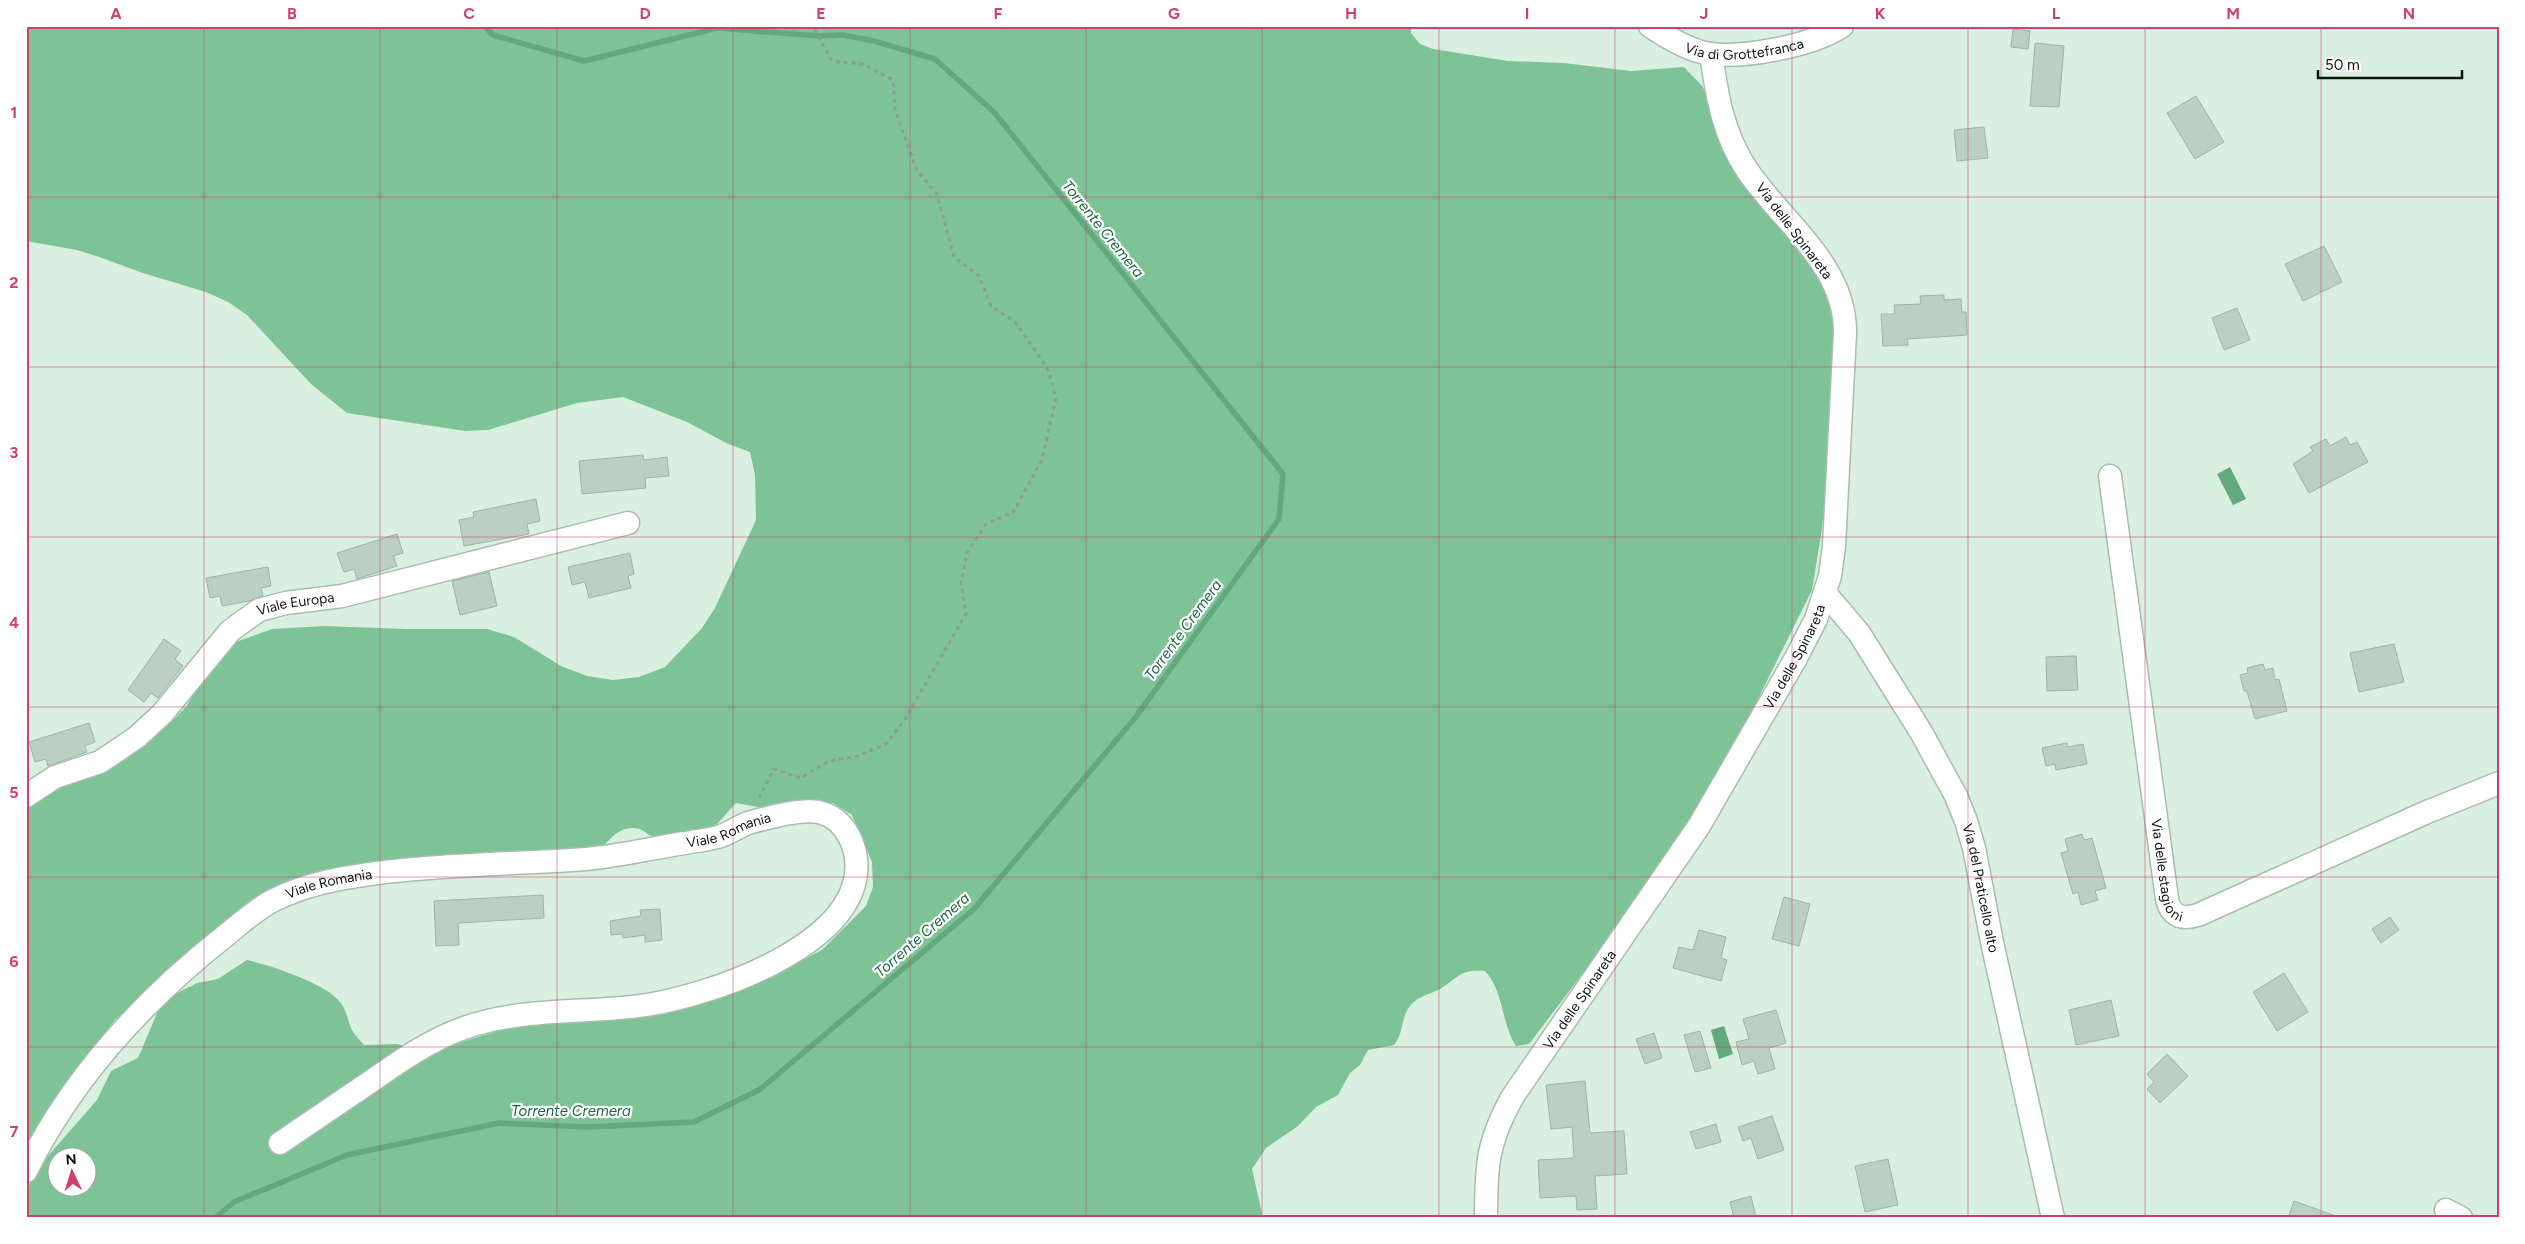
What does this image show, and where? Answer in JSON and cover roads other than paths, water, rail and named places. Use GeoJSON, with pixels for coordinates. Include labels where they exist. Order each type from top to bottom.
{"type":"FeatureCollection","features":[{"type":"Feature","properties":{"kind":"street","name":"Via di Grottefranca"},"geometry":{"type":"LineString","coordinates":[[1650,26],[1695,50],[1711,54],[1742,55],[1794,45],[1814,39],[1842,26]]}},
{"type":"Feature","properties":{"kind":"street","name":"Via delle Spinareta"},"geometry":{"type":"LineString","coordinates":[[1486,1218],[1487,1161],[1491,1143],[1502,1116],[1699,826],[1796,658],[1816,619],[1825,593],[1834,546],[1845,333],[1844,310],[1838,290],[1823,265],[1748,170],[1734,148],[1721,115],[1711,54]]}},
{"type":"Feature","properties":{"kind":"street","name":"Via delle stagioni"},"geometry":{"type":"LineString","coordinates":[[2110,476],[2167,899],[2170,909],[2176,916],[2182,918],[2198,915],[2427,812],[2499,783]]}},
{"type":"Feature","properties":{"kind":"street","name":"Viale Europa"},"geometry":{"type":"LineString","coordinates":[[26,796],[55,777],[100,762],[137,738],[162,714],[230,631],[259,610],[286,603],[342,596],[628,524]]}},
{"type":"Feature","properties":{"kind":"street","name":"Via del Praticello alto"},"geometry":{"type":"LineString","coordinates":[[1825,593],[1859,633],[1921,732],[1952,788],[1966,821],[1974,848],[1992,942],[2054,1218]]}},
{"type":"Feature","properties":{"kind":"street","name":"Viale Romania"},"geometry":{"type":"LineString","coordinates":[[26,1171],[48,1131],[79,1085],[112,1044],[147,1006],[201,956],[254,913],[268,903],[298,889],[348,877],[419,868],[610,857],[717,837],[748,824],[784,815],[815,811],[832,817],[847,832],[856,860],[853,887],[835,917],[803,945],[776,961],[740,977],[668,1001],[629,1007],[523,1015],[459,1030],[408,1056],[280,1143]]}},
{"type":"Feature","properties":{"kind":"waterway","name":"Torrente Cremera"},"geometry":{"type":"LineString","coordinates":[[215,1218],[234,1202],[347,1155],[499,1123],[587,1127],[694,1122],[759,1090],[974,909],[1135,718],[1279,519],[1283,474],[994,112],[935,59],[874,41],[843,35],[819,36],[717,28],[584,61],[493,35],[484,26]]}}]}
